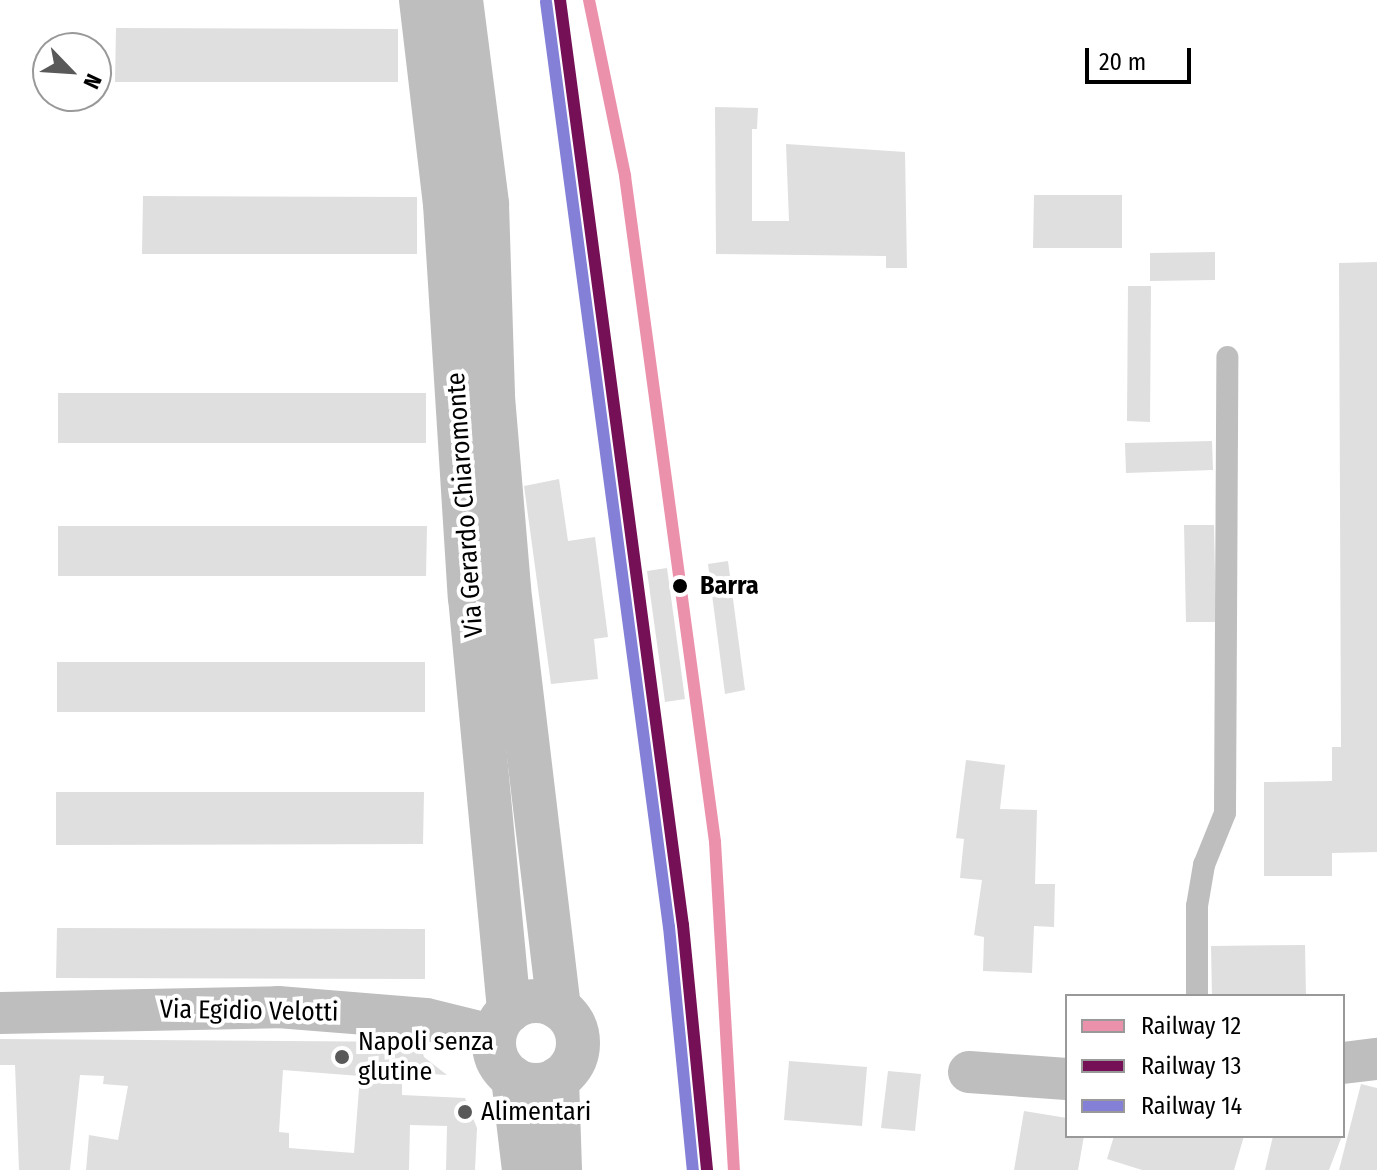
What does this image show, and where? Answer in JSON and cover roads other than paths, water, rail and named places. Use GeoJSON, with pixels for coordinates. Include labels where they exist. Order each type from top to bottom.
{"type":"FeatureCollection","features":[{"type":"Feature","properties":{"kind":"street","name":"Via Gerardo Chiaromonte"},"geometry":{"type":"LineString","coordinates":[[421,0],[445,204],[502,1024]]}},
{"type":"Feature","properties":{"kind":"street","name":"Via Gerardo Chiaromonte"},"geometry":{"type":"LineString","coordinates":[[461,0],[487,204],[493,397],[509,589],[559,1008]]}},
{"type":"Feature","properties":{"kind":"street"},"geometry":{"type":"LineString","coordinates":[[539,1001],[559,1008],[570,1017],[578,1044],[576,1058],[557,1079],[527,1084],[513,1078],[498,1059],[502,1024],[539,1001]]}},
{"type":"Feature","properties":{"kind":"street","name":"Via Egidio Velotti"},"geometry":{"type":"LineString","coordinates":[[0,1013],[278,1007],[502,1024]]}},
{"type":"Feature","properties":{"kind":"street"},"geometry":{"type":"LineString","coordinates":[[1345,1063],[1377,1059]]}},
{"type":"Feature","properties":{"kind":"street"},"geometry":{"type":"LineString","coordinates":[[969,1072],[1065,1079]]}},
{"type":"Feature","properties":{"kind":"street"},"geometry":{"type":"LineString","coordinates":[[513,1078],[524,1170]]}},
{"type":"Feature","properties":{"kind":"street"},"geometry":{"type":"LineString","coordinates":[[557,1079],[560,1170]]}},
{"type":"Feature","properties":{"kind":"lane"},"geometry":{"type":"LineString","coordinates":[[1197,994],[1197,906],[1204,865],[1225,813],[1227,357]]}},
{"type":"Feature","properties":{"kind":"rail line","name":"13"},"geometry":{"type":"LineString","coordinates":[[560,0],[683,925],[707,1170]]}},
{"type":"Feature","properties":{"kind":"rail line","name":"12"},"geometry":{"type":"LineString","coordinates":[[589,0],[625,176],[715,842],[734,1170]]}},
{"type":"Feature","properties":{"kind":"rail line","name":"14"},"geometry":{"type":"LineString","coordinates":[[546,2],[669,927],[693,1170]]}},
{"type":"Feature","properties":{"kind":"place","name":"Barra"},"geometry":{"type":"Point","coordinates":[680,586]}},
{"type":"Feature","properties":{"kind":"place","name":"Napoli senza glutine"},"geometry":{"type":"Point","coordinates":[342,1057]}},
{"type":"Feature","properties":{"kind":"place","name":"Alimentari"},"geometry":{"type":"Point","coordinates":[465,1112]}}]}
